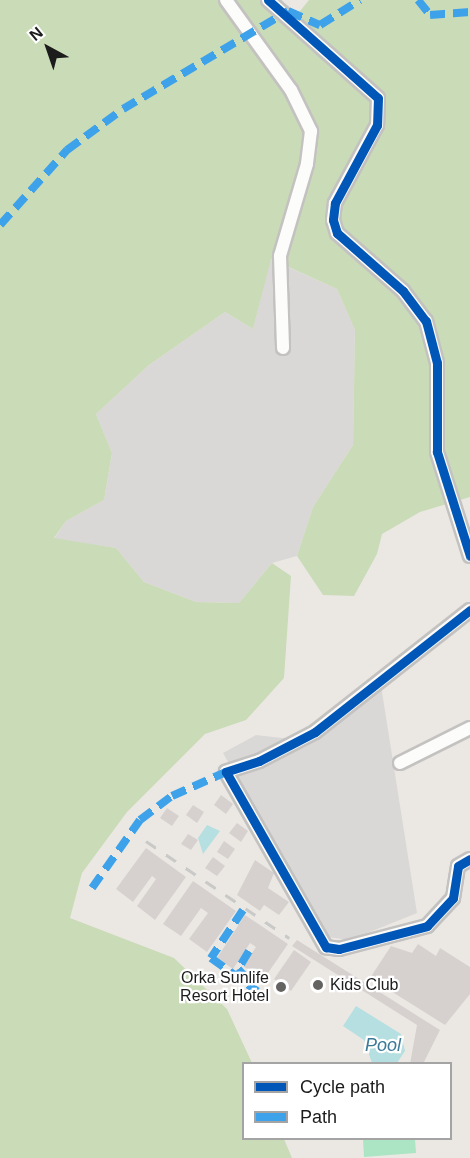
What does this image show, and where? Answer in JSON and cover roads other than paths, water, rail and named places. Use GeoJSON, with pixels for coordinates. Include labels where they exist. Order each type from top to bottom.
{"type":"FeatureCollection","features":[{"type":"Feature","properties":{"kind":"street"},"geometry":{"type":"LineString","coordinates":[[226,0],[291,90],[311,130],[307,164],[280,256],[283,348]]}},
{"type":"Feature","properties":{"kind":"street"},"geometry":{"type":"LineString","coordinates":[[268,0],[378,98],[377,125],[335,203],[333,219],[337,233],[403,291],[426,321],[437,363],[437,452],[470,556]]}},
{"type":"Feature","properties":{"kind":"street"},"geometry":{"type":"LineString","coordinates":[[470,610],[315,732],[259,761],[226,772],[326,947],[339,949],[427,927],[453,898],[458,866],[470,859]]}},
{"type":"Feature","properties":{"kind":"street"},"geometry":{"type":"LineString","coordinates":[[400,763],[470,728]]}},
{"type":"Feature","properties":{"kind":"water"},"geometry":{"type":"Polygon","coordinates":[[[207,825],[220,831],[203,854],[198,838],[207,825]]]}},
{"type":"Feature","properties":{"kind":"water","name":"Pool"},"geometry":{"type":"Polygon","coordinates":[[[356,1006],[401,1034],[405,1051],[398,1062],[372,1062],[364,1040],[343,1026],[356,1006]]]}},
{"type":"Feature","properties":{"kind":"railway"},"geometry":{"type":"LineString","coordinates":[[146,841],[289,938]]}},
{"type":"Feature","properties":{"kind":"place","name":"Kids Club"},"geometry":{"type":"Point","coordinates":[318,985]}},
{"type":"Feature","properties":{"kind":"place","name":"Orka Sunlife Resort Hotel"},"geometry":{"type":"Point","coordinates":[281,987]}}]}
